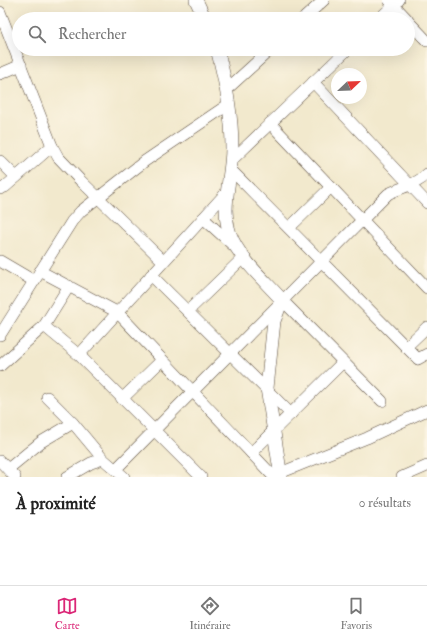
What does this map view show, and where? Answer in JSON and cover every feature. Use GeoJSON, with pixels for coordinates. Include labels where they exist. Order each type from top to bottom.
{"type":"FeatureCollection","features":[{"type":"Feature","properties":{"kind":"street"},"geometry":{"type":"LineString","coordinates":[[196,0],[202,12]]}},
{"type":"Feature","properties":{"kind":"street"},"geometry":{"type":"LineString","coordinates":[[311,12],[324,0]]}},
{"type":"Feature","properties":{"kind":"street"},"geometry":{"type":"LineString","coordinates":[[385,12],[394,2],[401,12]]}},
{"type":"Feature","properties":{"kind":"street"},"geometry":{"type":"LineString","coordinates":[[0,12],[12,42]]}},
{"type":"Feature","properties":{"kind":"street"},"geometry":{"type":"LineString","coordinates":[[415,28],[427,41]]}},
{"type":"Feature","properties":{"kind":"street"},"geometry":{"type":"LineString","coordinates":[[17,56],[52,146],[58,157],[163,261]]}},
{"type":"Feature","properties":{"kind":"street"},"geometry":{"type":"LineString","coordinates":[[219,56],[229,104],[231,165],[226,193],[227,226],[242,255]]}},
{"type":"Feature","properties":{"kind":"street"},"geometry":{"type":"LineString","coordinates":[[226,90],[263,56]]}},
{"type":"Feature","properties":{"kind":"street"},"geometry":{"type":"LineString","coordinates":[[231,165],[270,123],[341,56]]}},
{"type":"Feature","properties":{"kind":"street"},"geometry":{"type":"LineString","coordinates":[[0,74],[21,65]]}},
{"type":"Feature","properties":{"kind":"street"},"geometry":{"type":"LineString","coordinates":[[313,82],[427,203]]}},
{"type":"Feature","properties":{"kind":"street"},"geometry":{"type":"LineString","coordinates":[[0,335],[72,221],[98,198],[145,161],[229,104]]}},
{"type":"Feature","properties":{"kind":"street"},"geometry":{"type":"LineString","coordinates":[[270,123],[427,288]]}},
{"type":"Feature","properties":{"kind":"street"},"geometry":{"type":"LineString","coordinates":[[0,189],[52,146]]}},
{"type":"Feature","properties":{"kind":"street"},"geometry":{"type":"LineString","coordinates":[[0,161],[16,177]]}},
{"type":"Feature","properties":{"kind":"street"},"geometry":{"type":"LineString","coordinates":[[231,165],[289,228],[418,359],[427,354]]}},
{"type":"Feature","properties":{"kind":"street"},"geometry":{"type":"LineString","coordinates":[[47,397],[73,423],[103,459],[120,473],[153,430],[362,219],[388,194],[427,174]]}},
{"type":"Feature","properties":{"kind":"street"},"geometry":{"type":"LineString","coordinates":[[289,228],[331,187]]}},
{"type":"Feature","properties":{"kind":"street"},"geometry":{"type":"LineString","coordinates":[[79,355],[226,193]]}},
{"type":"Feature","properties":{"kind":"street"},"geometry":{"type":"LineString","coordinates":[[203,218],[242,255],[282,300],[382,401]]}},
{"type":"Feature","properties":{"kind":"street"},"geometry":{"type":"LineString","coordinates":[[188,311],[242,255]]}},
{"type":"Feature","properties":{"kind":"street"},"geometry":{"type":"LineString","coordinates":[[0,261],[34,281]]}},
{"type":"Feature","properties":{"kind":"street"},"geometry":{"type":"LineString","coordinates":[[40,271],[117,312],[251,453],[279,476]]}},
{"type":"Feature","properties":{"kind":"street"},"geometry":{"type":"LineString","coordinates":[[151,275],[267,388],[291,414]]}},
{"type":"Feature","properties":{"kind":"street"},"geometry":{"type":"LineString","coordinates":[[0,366],[44,326],[69,286]]}},
{"type":"Feature","properties":{"kind":"street"},"geometry":{"type":"LineString","coordinates":[[279,476],[267,388],[274,321],[282,300]]}},
{"type":"Feature","properties":{"kind":"street"},"geometry":{"type":"LineString","coordinates":[[44,326],[79,355],[201,477]]}},
{"type":"Feature","properties":{"kind":"street"},"geometry":{"type":"LineString","coordinates":[[406,347],[427,327]]}},
{"type":"Feature","properties":{"kind":"street"},"geometry":{"type":"LineString","coordinates":[[122,399],[162,360]]}},
{"type":"Feature","properties":{"kind":"street"},"geometry":{"type":"LineString","coordinates":[[251,453],[343,362]]}},
{"type":"Feature","properties":{"kind":"street"},"geometry":{"type":"LineString","coordinates":[[279,476],[427,410]]}},
{"type":"Feature","properties":{"kind":"street"},"geometry":{"type":"LineString","coordinates":[[8,469],[41,442],[73,423]]}},
{"type":"Feature","properties":{"kind":"street"},"geometry":{"type":"LineString","coordinates":[[67,477],[91,463],[103,459]]}},
{"type":"Feature","properties":{"kind":"street"},"geometry":{"type":"LineString","coordinates":[[402,477],[427,466]]}}]}
